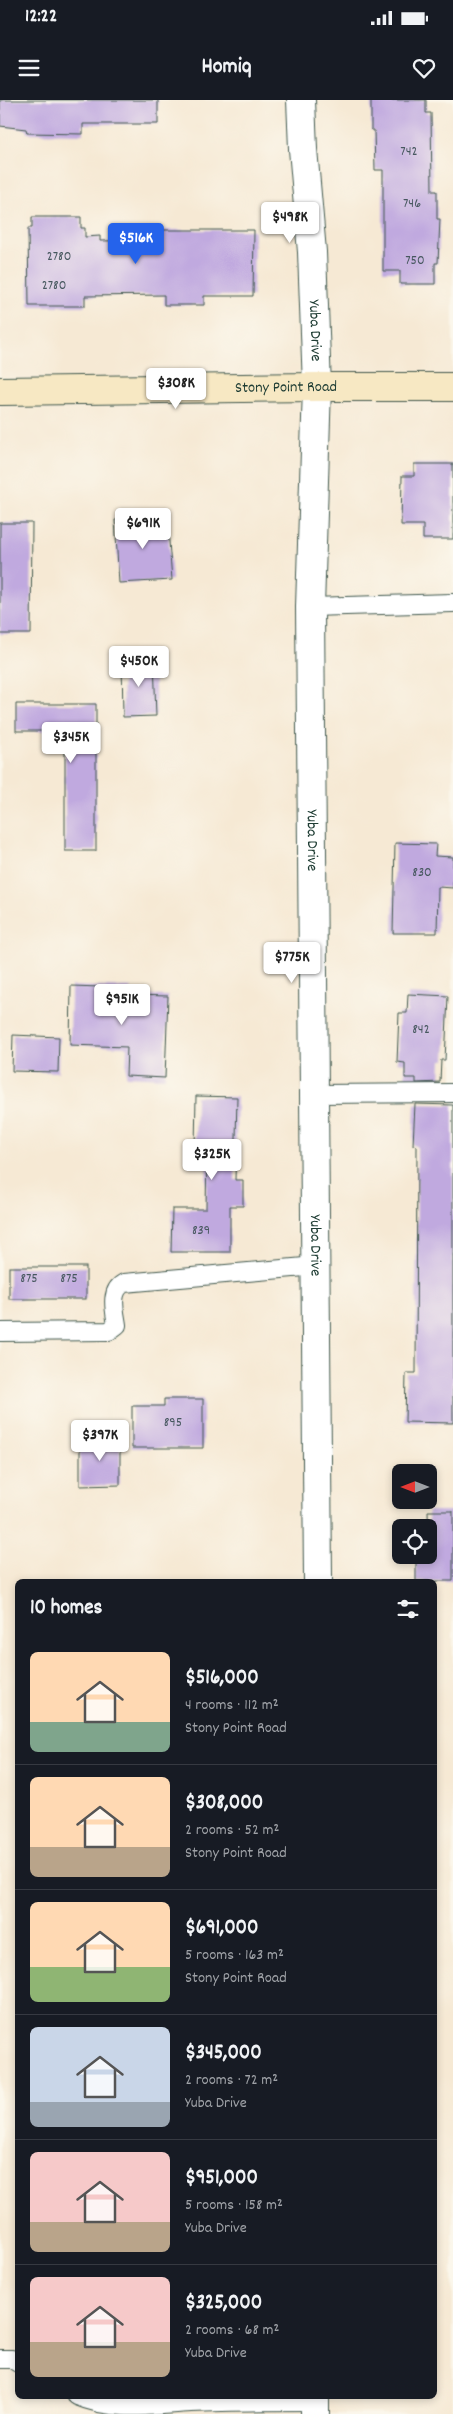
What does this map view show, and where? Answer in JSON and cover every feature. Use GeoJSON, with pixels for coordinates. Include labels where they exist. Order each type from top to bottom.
{"type":"FeatureCollection","features":[{"type":"Feature","properties":{"kind":"main road","name":"Stony Point Road"},"geometry":{"type":"LineString","coordinates":[[0,390],[317,387],[453,388]]}},
{"type":"Feature","properties":{"kind":"street","name":"Yuba Drive"},"geometry":{"type":"LineString","coordinates":[[301,100],[303,149],[312,252],[317,387],[310,607],[318,1579]]}},
{"type":"Feature","properties":{"kind":"lane"},"geometry":{"type":"LineString","coordinates":[[310,607],[453,603]]}},
{"type":"Feature","properties":{"kind":"lane"},"geometry":{"type":"LineString","coordinates":[[314,1094],[453,1093]]}},
{"type":"Feature","properties":{"kind":"lane"},"geometry":{"type":"LineString","coordinates":[[0,1332],[108,1331],[116,1325],[114,1294],[118,1286],[124,1283],[316,1266]]}},
{"type":"Feature","properties":{"kind":"lane"},"geometry":{"type":"LineString","coordinates":[[0,2358],[15,2361]]}},
{"type":"Feature","properties":{"kind":"lane"},"geometry":{"type":"LineString","coordinates":[[84,2399],[94,2403],[136,2408],[192,2403],[315,2404]]}},
{"type":"Feature","properties":{"kind":"building"},"geometry":{"type":"Polygon","coordinates":[[[0,100],[158,100],[158,124],[83,124],[83,134],[27,133],[26,129],[0,126],[0,100]]]}},
{"type":"Feature","properties":{"kind":"building"},"geometry":{"type":"Polygon","coordinates":[[[371,100],[426,100],[426,113],[431,113],[432,191],[437,191],[437,219],[440,219],[438,263],[435,263],[435,284],[400,284],[400,271],[383,271],[383,170],[375,170],[374,130],[371,130],[371,100]]]}},
{"type":"Feature","properties":{"kind":"building"},"geometry":{"type":"Polygon","coordinates":[[[32,217],[81,217],[81,228],[85,228],[85,237],[100,236],[100,241],[161,240],[161,230],[254,230],[253,296],[204,296],[204,305],[164,305],[164,295],[85,296],[85,306],[29,306],[28,228],[32,228],[32,217]]]}},
{"type":"Feature","properties":{"kind":"building"},"geometry":{"type":"Polygon","coordinates":[[[414,464],[453,464],[453,539],[423,539],[423,525],[401,525],[402,476],[414,476],[414,464]]]}},
{"type":"Feature","properties":{"kind":"building"},"geometry":{"type":"Polygon","coordinates":[[[167,516],[172,580],[119,583],[115,520],[167,516]]]}},
{"type":"Feature","properties":{"kind":"building"},"geometry":{"type":"Polygon","coordinates":[[[0,523],[32,523],[31,634],[0,634],[0,523]]]}},
{"type":"Feature","properties":{"kind":"building"},"geometry":{"type":"Polygon","coordinates":[[[154,659],[156,716],[123,717],[122,660],[154,659]]]}},
{"type":"Feature","properties":{"kind":"building"},"geometry":{"type":"Polygon","coordinates":[[[16,704],[96,704],[96,851],[65,851],[65,731],[16,731],[16,704]]]}},
{"type":"Feature","properties":{"kind":"building"},"geometry":{"type":"Polygon","coordinates":[[[395,843],[436,844],[435,856],[453,857],[453,888],[438,887],[437,933],[393,933],[395,843]]]}},
{"type":"Feature","properties":{"kind":"building"},"geometry":{"type":"Polygon","coordinates":[[[71,986],[131,988],[131,995],[168,996],[165,1078],[126,1076],[127,1047],[70,1045],[71,986]]]}},
{"type":"Feature","properties":{"kind":"building"},"geometry":{"type":"Polygon","coordinates":[[[408,994],[448,996],[445,1060],[441,1060],[440,1082],[416,1083],[416,1078],[405,1078],[405,1063],[397,1062],[399,1013],[407,1013],[408,994]]]}},
{"type":"Feature","properties":{"kind":"building"},"geometry":{"type":"Polygon","coordinates":[[[13,1035],[59,1037],[58,1072],[12,1071],[13,1035]]]}},
{"type":"Feature","properties":{"kind":"building"},"geometry":{"type":"Polygon","coordinates":[[[196,1096],[237,1097],[235,1180],[243,1180],[243,1206],[230,1206],[230,1252],[171,1252],[172,1209],[206,1209],[207,1147],[195,1147],[196,1096]]]}},
{"type":"Feature","properties":{"kind":"building"},"geometry":{"type":"Polygon","coordinates":[[[415,1104],[453,1105],[453,1423],[405,1422],[406,1373],[416,1373],[417,1146],[413,1145],[415,1104]]]}},
{"type":"Feature","properties":{"kind":"building"},"geometry":{"type":"Polygon","coordinates":[[[9,1267],[86,1267],[86,1299],[9,1299],[9,1267]]]}},
{"type":"Feature","properties":{"kind":"building"},"geometry":{"type":"Polygon","coordinates":[[[164,1399],[203,1399],[203,1448],[132,1448],[132,1406],[164,1406],[164,1399]]]}},
{"type":"Feature","properties":{"kind":"building"},"geometry":{"type":"Polygon","coordinates":[[[120,1439],[120,1485],[80,1486],[80,1440],[120,1439]]]}},
{"type":"Feature","properties":{"kind":"building"},"geometry":{"type":"Polygon","coordinates":[[[428,1511],[453,1511],[453,1581],[416,1579],[416,1564],[437,1564],[437,1519],[428,1519],[428,1511]]]}}]}
